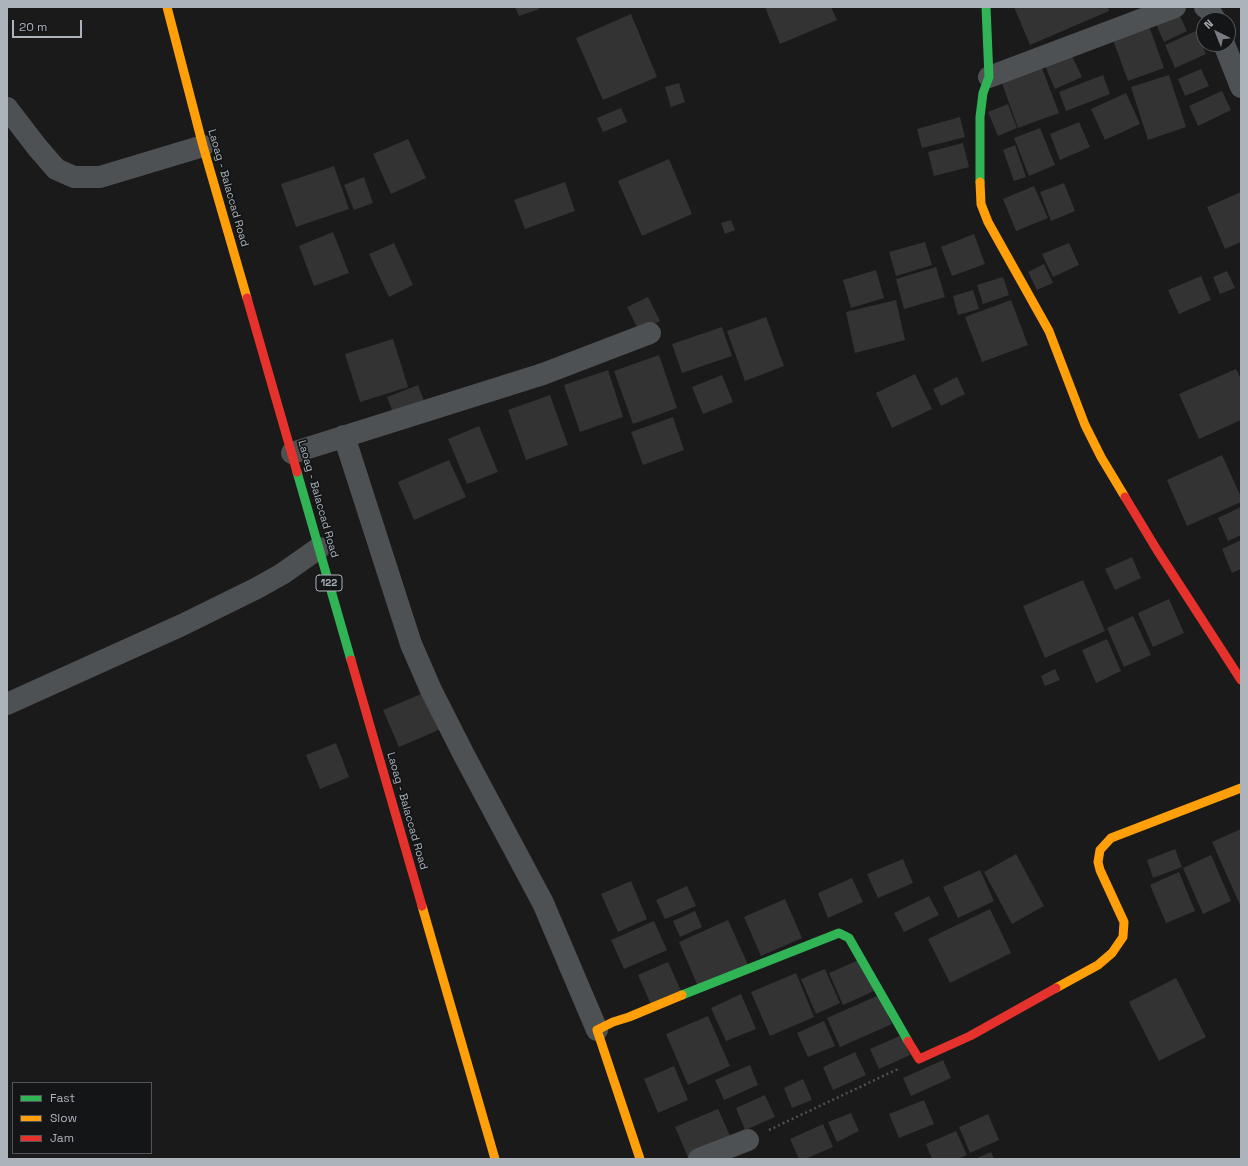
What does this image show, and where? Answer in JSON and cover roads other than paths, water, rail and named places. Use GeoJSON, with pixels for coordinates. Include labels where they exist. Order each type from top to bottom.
{"type":"FeatureCollection","features":[{"type":"Feature","properties":{"kind":"street","name":"Laoag - Balaccad Road"},"geometry":{"type":"LineString","coordinates":[[167,7],[203,146],[495,1159]]}},
{"type":"Feature","properties":{"kind":"street"},"geometry":{"type":"LineString","coordinates":[[986,7],[989,77],[983,93],[980,117],[981,204],[988,222],[1049,331],[1085,425],[1101,457],[1157,550],[1241,680]]}},
{"type":"Feature","properties":{"kind":"street"},"geometry":{"type":"LineString","coordinates":[[989,77],[1175,7]]}},
{"type":"Feature","properties":{"kind":"street"},"geometry":{"type":"LineString","coordinates":[[1227,52],[1241,87]]}},
{"type":"Feature","properties":{"kind":"street"},"geometry":{"type":"LineString","coordinates":[[7,108],[56,169],[74,177],[100,177],[203,146]]}},
{"type":"Feature","properties":{"kind":"street"},"geometry":{"type":"LineString","coordinates":[[292,453],[543,374],[650,333]]}},
{"type":"Feature","properties":{"kind":"street"},"geometry":{"type":"LineString","coordinates":[[344,436],[411,644],[431,690],[465,757],[543,902],[597,1030],[640,1159]]}},
{"type":"Feature","properties":{"kind":"street"},"geometry":{"type":"LineString","coordinates":[[7,704],[182,625],[250,592],[282,574],[319,548]]}},
{"type":"Feature","properties":{"kind":"street"},"geometry":{"type":"LineString","coordinates":[[597,1030],[613,1022],[629,1017],[839,933],[849,938],[919,1059],[977,1032],[1098,965],[1112,953],[1123,938],[1124,922],[1100,870],[1098,862],[1100,850],[1111,838],[1241,788]]}},
{"type":"Feature","properties":{"kind":"street"},"geometry":{"type":"LineString","coordinates":[[699,1159],[748,1140]]}}]}
